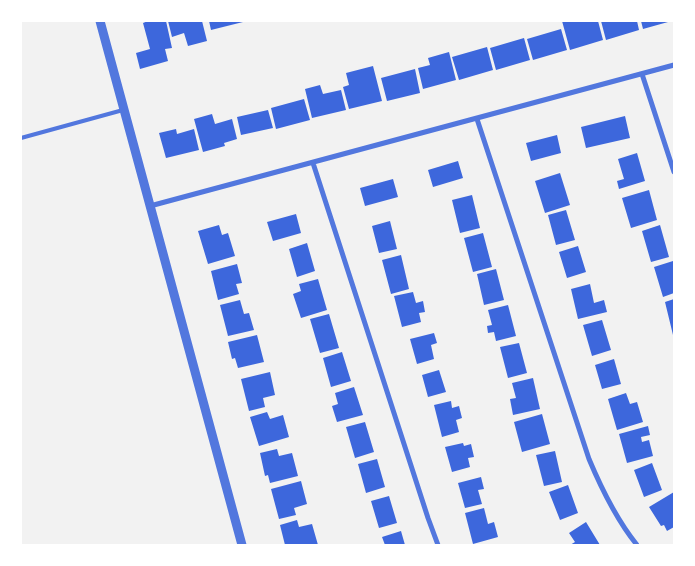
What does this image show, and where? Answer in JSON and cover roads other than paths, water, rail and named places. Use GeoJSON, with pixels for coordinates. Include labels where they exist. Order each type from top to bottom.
{"type":"FeatureCollection","features":[{"type":"Feature","properties":{"kind":"street"},"geometry":{"type":"LineString","coordinates":[[100,21],[242,545]]}},
{"type":"Feature","properties":{"kind":"street"},"geometry":{"type":"LineString","coordinates":[[149,206],[674,65]]}},
{"type":"Feature","properties":{"kind":"street"},"geometry":{"type":"LineString","coordinates":[[642,74],[674,172]]}},
{"type":"Feature","properties":{"kind":"street"},"geometry":{"type":"LineString","coordinates":[[477,118],[589,459],[608,502],[637,545]]}},
{"type":"Feature","properties":{"kind":"street"},"geometry":{"type":"LineString","coordinates":[[313,163],[438,545]]}},
{"type":"Feature","properties":{"kind":"lane"},"geometry":{"type":"LineString","coordinates":[[21,138],[123,110]]}}]}
